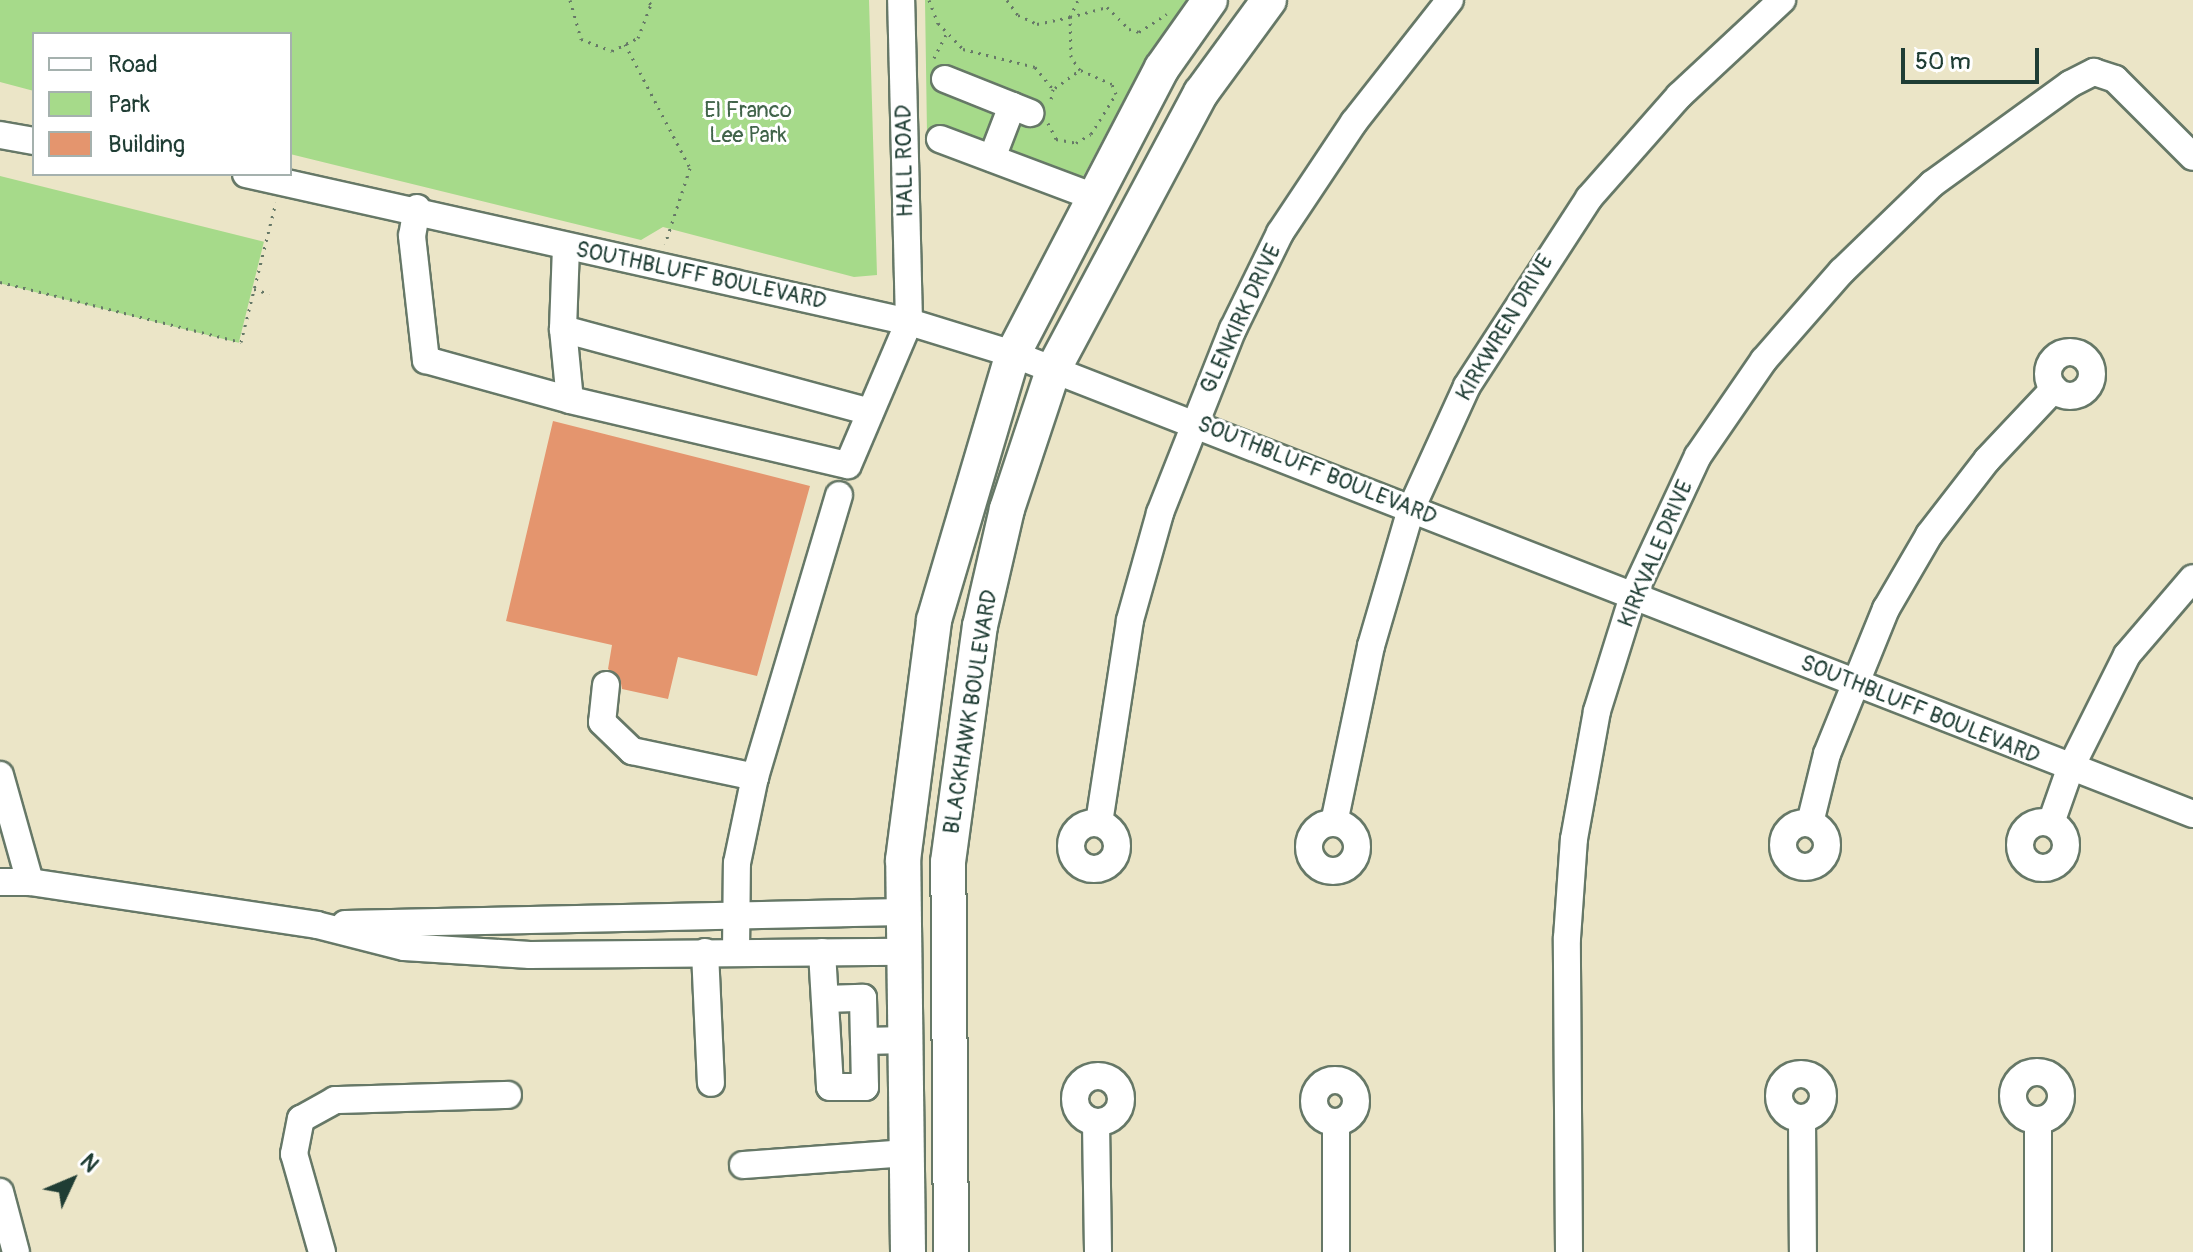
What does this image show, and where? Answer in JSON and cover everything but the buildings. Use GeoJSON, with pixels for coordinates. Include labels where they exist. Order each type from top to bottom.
{"type":"FeatureCollection","features":[{"type":"Feature","properties":{"kind":"main road"},"geometry":{"type":"LineString","coordinates":[[908,1252],[903,912],[906,820],[934,620],[967,499],[1013,354],[1092,196],[1162,68],[1210,0]]}},
{"type":"Feature","properties":{"kind":"main road","name":"BLACKHAWK BOULEVARD"},"geometry":{"type":"LineString","coordinates":[[951,1252],[948,930],[951,826],[980,626],[1007,509],[1054,368],[1201,93],[1269,0]]}},
{"type":"Feature","properties":{"kind":"main road"},"geometry":{"type":"LineString","coordinates":[[1162,68],[1201,93]]}},
{"type":"Feature","properties":{"kind":"main road"},"geometry":{"type":"LineString","coordinates":[[967,499],[1007,509]]}},
{"type":"Feature","properties":{"kind":"main road"},"geometry":{"type":"LineString","coordinates":[[903,912],[948,930]]}},
{"type":"Feature","properties":{"kind":"main road"},"geometry":{"type":"LineString","coordinates":[[905,952],[948,930]]}},
{"type":"Feature","properties":{"kind":"street","name":"HALL ROAD"},"geometry":{"type":"LineString","coordinates":[[901,0],[909,322]]}},
{"type":"Feature","properties":{"kind":"street","name":"GLENKIRK DRIVE"},"geometry":{"type":"LineString","coordinates":[[1099,823],[1130,620],[1160,513],[1195,422],[1280,233],[1354,122],[1450,0]]}},
{"type":"Feature","properties":{"kind":"street","name":"KIRKWREN DRIVE"},"geometry":{"type":"LineString","coordinates":[[1334,823],[1367,660],[1411,509],[1467,386],[1589,198],[1679,96],[1782,0]]}},
{"type":"Feature","properties":{"kind":"street","name":"KIRKVALE DRIVE"},"geometry":{"type":"LineString","coordinates":[[1569,1252],[1567,938],[1574,839],[1597,711],[1634,593],[1698,456],[1764,360],[1842,271],[1932,184],[2094,72],[2115,79],[2193,157]]}},
{"type":"Feature","properties":{"kind":"street"},"geometry":{"type":"LineString","coordinates":[[945,79],[1035,111],[992,158]]}},
{"type":"Feature","properties":{"kind":"street"},"geometry":{"type":"LineString","coordinates":[[0,135],[32,141]]}},
{"type":"Feature","properties":{"kind":"street"},"geometry":{"type":"LineString","coordinates":[[940,139],[1092,196]]}},
{"type":"Feature","properties":{"kind":"street","name":"SOUTHBLUFF BOULEVARD"},"geometry":{"type":"LineString","coordinates":[[256,176],[417,208],[566,247],[909,322],[1013,354],[1634,593],[1853,685],[2193,814]]}},
{"type":"Feature","properties":{"kind":"street"},"geometry":{"type":"LineString","coordinates":[[417,208],[412,236],[426,360],[570,400],[848,465],[909,322]]}},
{"type":"Feature","properties":{"kind":"street"},"geometry":{"type":"LineString","coordinates":[[566,247],[563,329],[570,400]]}},
{"type":"Feature","properties":{"kind":"street"},"geometry":{"type":"LineString","coordinates":[[563,329],[870,412]]}},
{"type":"Feature","properties":{"kind":"street"},"geometry":{"type":"LineString","coordinates":[[1810,823],[1853,685],[1886,609],[1929,535],[1987,460],[2054,389]]}},
{"type":"Feature","properties":{"kind":"street"},"geometry":{"type":"LineString","coordinates":[[736,952],[737,863],[755,777],[839,495]]}},
{"type":"Feature","properties":{"kind":"street"},"geometry":{"type":"LineString","coordinates":[[2051,823],[2070,769],[2127,655],[2193,578]]}},
{"type":"Feature","properties":{"kind":"street"},"geometry":{"type":"LineString","coordinates":[[606,685],[602,722],[632,751],[755,777]]}},
{"type":"Feature","properties":{"kind":"street"},"geometry":{"type":"LineString","coordinates":[[0,775],[4,807],[30,882]]}},
{"type":"Feature","properties":{"kind":"street"},"geometry":{"type":"LineString","coordinates":[[0,882],[30,882],[317,925],[404,947],[530,955],[905,952]]}},
{"type":"Feature","properties":{"kind":"street"},"geometry":{"type":"LineString","coordinates":[[317,925],[903,912]]}},
{"type":"Feature","properties":{"kind":"street"},"geometry":{"type":"LineString","coordinates":[[705,952],[711,1083]]}},
{"type":"Feature","properties":{"kind":"street"},"geometry":{"type":"LineString","coordinates":[[822,952],[830,1087],[865,1087],[863,998],[825,999]]}},
{"type":"Feature","properties":{"kind":"street"},"geometry":{"type":"LineString","coordinates":[[864,1041],[906,1040]]}},
{"type":"Feature","properties":{"kind":"street"},"geometry":{"type":"LineString","coordinates":[[322,1252],[294,1154],[301,1119],[335,1100],[508,1095]]}},
{"type":"Feature","properties":{"kind":"street"},"geometry":{"type":"LineString","coordinates":[[1802,1119],[1803,1252]]}},
{"type":"Feature","properties":{"kind":"street"},"geometry":{"type":"LineString","coordinates":[[2038,1120],[2038,1252]]}},
{"type":"Feature","properties":{"kind":"street"},"geometry":{"type":"LineString","coordinates":[[1336,1122],[1336,1252]]}},
{"type":"Feature","properties":{"kind":"street"},"geometry":{"type":"LineString","coordinates":[[1096,1123],[1098,1252]]}},
{"type":"Feature","properties":{"kind":"street"},"geometry":{"type":"LineString","coordinates":[[743,1165],[908,1153]]}},
{"type":"Feature","properties":{"kind":"street"},"geometry":{"type":"LineString","coordinates":[[0,1192],[16,1252]]}},
{"type":"Feature","properties":{"kind":"path"},"geometry":{"type":"LineString","coordinates":[[570,0],[581,39],[612,51],[638,38],[651,4],[646,0]]}},
{"type":"Feature","properties":{"kind":"path"},"geometry":{"type":"LineString","coordinates":[[929,0],[938,23],[963,49],[1021,59],[1047,78],[1053,89]]}},
{"type":"Feature","properties":{"kind":"path"},"geometry":{"type":"LineString","coordinates":[[1007,0],[1018,15],[1037,24],[1107,7],[1139,32],[1171,9]]}},
{"type":"Feature","properties":{"kind":"path"},"geometry":{"type":"LineString","coordinates":[[1078,0],[1070,17],[1067,45],[1080,70],[1112,84],[1116,94],[1103,118],[1076,143],[1056,139],[1035,111],[1053,89],[1080,70]]}},
{"type":"Feature","properties":{"kind":"path"},"geometry":{"type":"LineString","coordinates":[[625,44],[690,168],[657,267]]}},
{"type":"Feature","properties":{"kind":"path"},"geometry":{"type":"LineString","coordinates":[[0,282],[241,342],[279,191]]}},
{"type":"Feature","properties":{"kind":"path"},"geometry":{"type":"LineString","coordinates":[[254,289],[269,294]]}},
{"type":"Feature","properties":{"kind":"green space","name":"El Franco Lee Park"},"geometry":{"type":"Polygon","coordinates":[[[0,0],[869,0],[877,275],[854,277],[663,227],[641,240],[292,154],[292,32],[32,32],[32,90],[0,82],[0,0]]]}},
{"type":"Feature","properties":{"kind":"green space"},"geometry":{"type":"Polygon","coordinates":[[[925,0],[1188,0],[1131,86],[1076,190],[927,133],[925,0]]]}},
{"type":"Feature","properties":{"kind":"green space"},"geometry":{"type":"Polygon","coordinates":[[[0,176],[264,242],[239,343],[0,283],[0,176]]]}}]}
